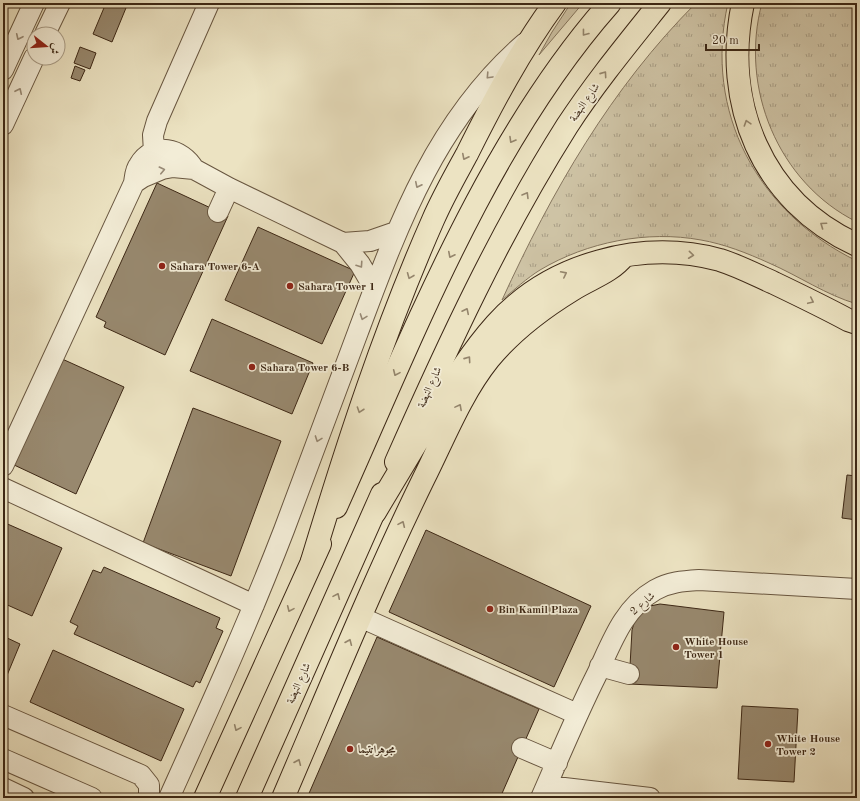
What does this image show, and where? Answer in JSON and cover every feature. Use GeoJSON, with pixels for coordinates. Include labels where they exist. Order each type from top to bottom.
{"type":"FeatureCollection","features":[{"type":"Feature","properties":{"kind":"main road"},"geometry":{"type":"LineString","coordinates":[[312,561],[346,448],[384,339],[434,219],[489,110],[528,40],[554,3]]}},
{"type":"Feature","properties":{"kind":"main road"},"geometry":{"type":"LineString","coordinates":[[205,798],[420,321],[484,188],[521,124],[543,90],[610,3]]}},
{"type":"Feature","properties":{"kind":"main road","name":"شارع النهضة"},"geometry":{"type":"LineString","coordinates":[[248,798],[437,370],[518,209],[568,125],[611,64],[660,3]]}},
{"type":"Feature","properties":{"kind":"main road"},"geometry":{"type":"LineString","coordinates":[[743,3],[738,30],[736,57],[738,84],[751,137],[763,162],[780,185],[799,206],[821,225],[857,245]]}},
{"type":"Feature","properties":{"kind":"main road"},"geometry":{"type":"LineString","coordinates":[[374,512],[467,361],[497,323],[514,307],[553,280],[591,263],[648,253],[694,254],[721,260],[744,269],[857,323]]}},
{"type":"Feature","properties":{"kind":"main road"},"geometry":{"type":"LineString","coordinates":[[283,798],[406,515],[459,406],[473,382],[489,359],[528,320],[581,284],[605,273],[624,256]]}},
{"type":"Feature","properties":{"kind":"street"},"geometry":{"type":"LineString","coordinates":[[3,70],[34,3]]}},
{"type":"Feature","properties":{"kind":"street"},"geometry":{"type":"LineString","coordinates":[[49,26],[60,3]]}},
{"type":"Feature","properties":{"kind":"street"},"geometry":{"type":"LineString","coordinates":[[154,152],[153,135],[159,116],[209,3]]}},
{"type":"Feature","properties":{"kind":"street"},"geometry":{"type":"LineString","coordinates":[[169,798],[254,605],[396,232],[430,162],[454,122],[484,82],[501,63],[528,40]]}},
{"type":"Feature","properties":{"kind":"street"},"geometry":{"type":"LineString","coordinates":[[3,125],[30,66]]}},
{"type":"Feature","properties":{"kind":"street"},"geometry":{"type":"LineString","coordinates":[[3,466],[134,183],[138,166],[145,157],[154,152],[174,150],[183,155],[194,169]]}},
{"type":"Feature","properties":{"kind":"street"},"geometry":{"type":"LineString","coordinates":[[134,183],[152,172],[162,169],[184,167],[194,169],[229,188],[343,244],[360,264],[374,288]]}},
{"type":"Feature","properties":{"kind":"street"},"geometry":{"type":"LineString","coordinates":[[218,212],[229,188]]}},
{"type":"Feature","properties":{"kind":"street"},"geometry":{"type":"LineString","coordinates":[[343,244],[370,241],[396,232]]}},
{"type":"Feature","properties":{"kind":"street"},"geometry":{"type":"LineString","coordinates":[[3,488],[254,605]]}},
{"type":"Feature","properties":{"kind":"street","name":"شارع 2"},"geometry":{"type":"LineString","coordinates":[[544,792],[577,714],[622,621],[638,603],[654,590],[675,582],[699,580],[857,588]]}},
{"type":"Feature","properties":{"kind":"street"},"geometry":{"type":"LineString","coordinates":[[360,618],[470,672],[577,714]]}},
{"type":"Feature","properties":{"kind":"street"},"geometry":{"type":"LineString","coordinates":[[603,661],[630,669]]}},
{"type":"Feature","properties":{"kind":"street"},"geometry":{"type":"LineString","coordinates":[[3,715],[141,775],[149,785],[149,798]]}},
{"type":"Feature","properties":{"kind":"street"},"geometry":{"type":"LineString","coordinates":[[522,748],[557,763]]}},
{"type":"Feature","properties":{"kind":"street"},"geometry":{"type":"LineString","coordinates":[[3,759],[92,798]]}},
{"type":"Feature","properties":{"kind":"street"},"geometry":{"type":"LineString","coordinates":[[3,788],[24,798]]}},
{"type":"Feature","properties":{"kind":"street"},"geometry":{"type":"LineString","coordinates":[[544,792],[650,798]]}},
{"type":"Feature","properties":{"kind":"green space"},"geometry":{"type":"Polygon","coordinates":[[[571,3],[583,3],[539,55],[552,32],[571,3]]]}},
{"type":"Feature","properties":{"kind":"green space"},"geometry":{"type":"Polygon","coordinates":[[[696,3],[728,3],[722,43],[724,83],[732,120],[746,155],[766,187],[792,216],[822,241],[857,261],[857,304],[834,296],[780,268],[735,249],[701,240],[681,237],[639,238],[618,241],[577,252],[540,270],[525,280],[502,300],[541,220],[586,142],[610,106],[637,70],[665,36],[696,3]]]}},
{"type":"Feature","properties":{"kind":"green space"},"geometry":{"type":"Polygon","coordinates":[[[762,3],[857,3],[857,222],[829,205],[806,183],[786,158],[771,129],[761,99],[756,67],[756,35],[762,3]]]}},
{"type":"Feature","properties":{"kind":"building"},"geometry":{"type":"Polygon","coordinates":[[[106,3],[128,3],[112,42],[93,34],[106,3]]]}},
{"type":"Feature","properties":{"kind":"building"},"geometry":{"type":"Polygon","coordinates":[[[80,47],[96,53],[90,69],[74,63],[80,47]]]}},
{"type":"Feature","properties":{"kind":"building"},"geometry":{"type":"Polygon","coordinates":[[[75,66],[85,70],[80,81],[71,78],[75,66]]]}},
{"type":"Feature","properties":{"kind":"building","name":"Sahara Tower 6-A"},"geometry":{"type":"Polygon","coordinates":[[[157,183],[228,216],[165,355],[104,327],[106,322],[96,317],[157,183]]]}},
{"type":"Feature","properties":{"kind":"building","name":"Sahara Tower 1"},"geometry":{"type":"Polygon","coordinates":[[[258,227],[355,271],[322,344],[225,300],[258,227]]]}},
{"type":"Feature","properties":{"kind":"building","name":"Sahara Tower 6-B"},"geometry":{"type":"Polygon","coordinates":[[[212,319],[313,363],[292,414],[190,371],[212,319]]]}},
{"type":"Feature","properties":{"kind":"building"},"geometry":{"type":"Polygon","coordinates":[[[60,358],[124,387],[76,494],[12,464],[60,358]]]}},
{"type":"Feature","properties":{"kind":"building"},"geometry":{"type":"Polygon","coordinates":[[[193,408],[281,441],[231,576],[143,543],[193,408]]]}},
{"type":"Feature","properties":{"kind":"building"},"geometry":{"type":"Polygon","coordinates":[[[847,475],[857,476],[857,520],[842,518],[847,475]]]}},
{"type":"Feature","properties":{"kind":"building"},"geometry":{"type":"Polygon","coordinates":[[[3,522],[62,548],[32,616],[3,603],[3,522]]]}},
{"type":"Feature","properties":{"kind":"building","name":"Bin Kamil Plaza"},"geometry":{"type":"Polygon","coordinates":[[[426,530],[591,606],[554,687],[389,612],[426,530]]]}},
{"type":"Feature","properties":{"kind":"building"},"geometry":{"type":"Polygon","coordinates":[[[104,567],[220,618],[216,628],[223,631],[200,683],[196,681],[193,687],[74,634],[78,626],[70,622],[93,570],[101,573],[104,567]]]}},
{"type":"Feature","properties":{"kind":"building","name":"White House Tower 1"},"geometry":{"type":"Polygon","coordinates":[[[660,604],[724,612],[717,688],[629,684],[632,630],[635,620],[641,612],[650,606],[660,604]]]}},
{"type":"Feature","properties":{"kind":"building"},"geometry":{"type":"Polygon","coordinates":[[[3,636],[20,644],[3,685],[3,636]]]}},
{"type":"Feature","properties":{"kind":"building"},"geometry":{"type":"Polygon","coordinates":[[[377,637],[539,709],[500,798],[307,798],[377,637]]]}},
{"type":"Feature","properties":{"kind":"building"},"geometry":{"type":"Polygon","coordinates":[[[53,650],[184,709],[161,761],[30,702],[53,650]]]}},
{"type":"Feature","properties":{"kind":"building","name":"White House Tower 2"},"geometry":{"type":"Polygon","coordinates":[[[742,706],[798,709],[794,782],[738,779],[742,706]]]}},
{"type":"Feature","properties":{"kind":"place","name":"Sahara Tower 6-A"},"geometry":{"type":"Point","coordinates":[162,266]}},
{"type":"Feature","properties":{"kind":"place","name":"Sahara Tower 1"},"geometry":{"type":"Point","coordinates":[290,286]}},
{"type":"Feature","properties":{"kind":"place","name":"Sahara Tower 6-B"},"geometry":{"type":"Point","coordinates":[252,367]}},
{"type":"Feature","properties":{"kind":"place","name":"Bin Kamil Plaza"},"geometry":{"type":"Point","coordinates":[490,609]}},
{"type":"Feature","properties":{"kind":"place","name":"White House Tower 1"},"geometry":{"type":"Point","coordinates":[676,647]}},
{"type":"Feature","properties":{"kind":"place","name":"White House Tower 2"},"geometry":{"type":"Point","coordinates":[768,744]}},
{"type":"Feature","properties":{"kind":"place","name":"مجوهراتتيما"},"geometry":{"type":"Point","coordinates":[350,749]}}]}
